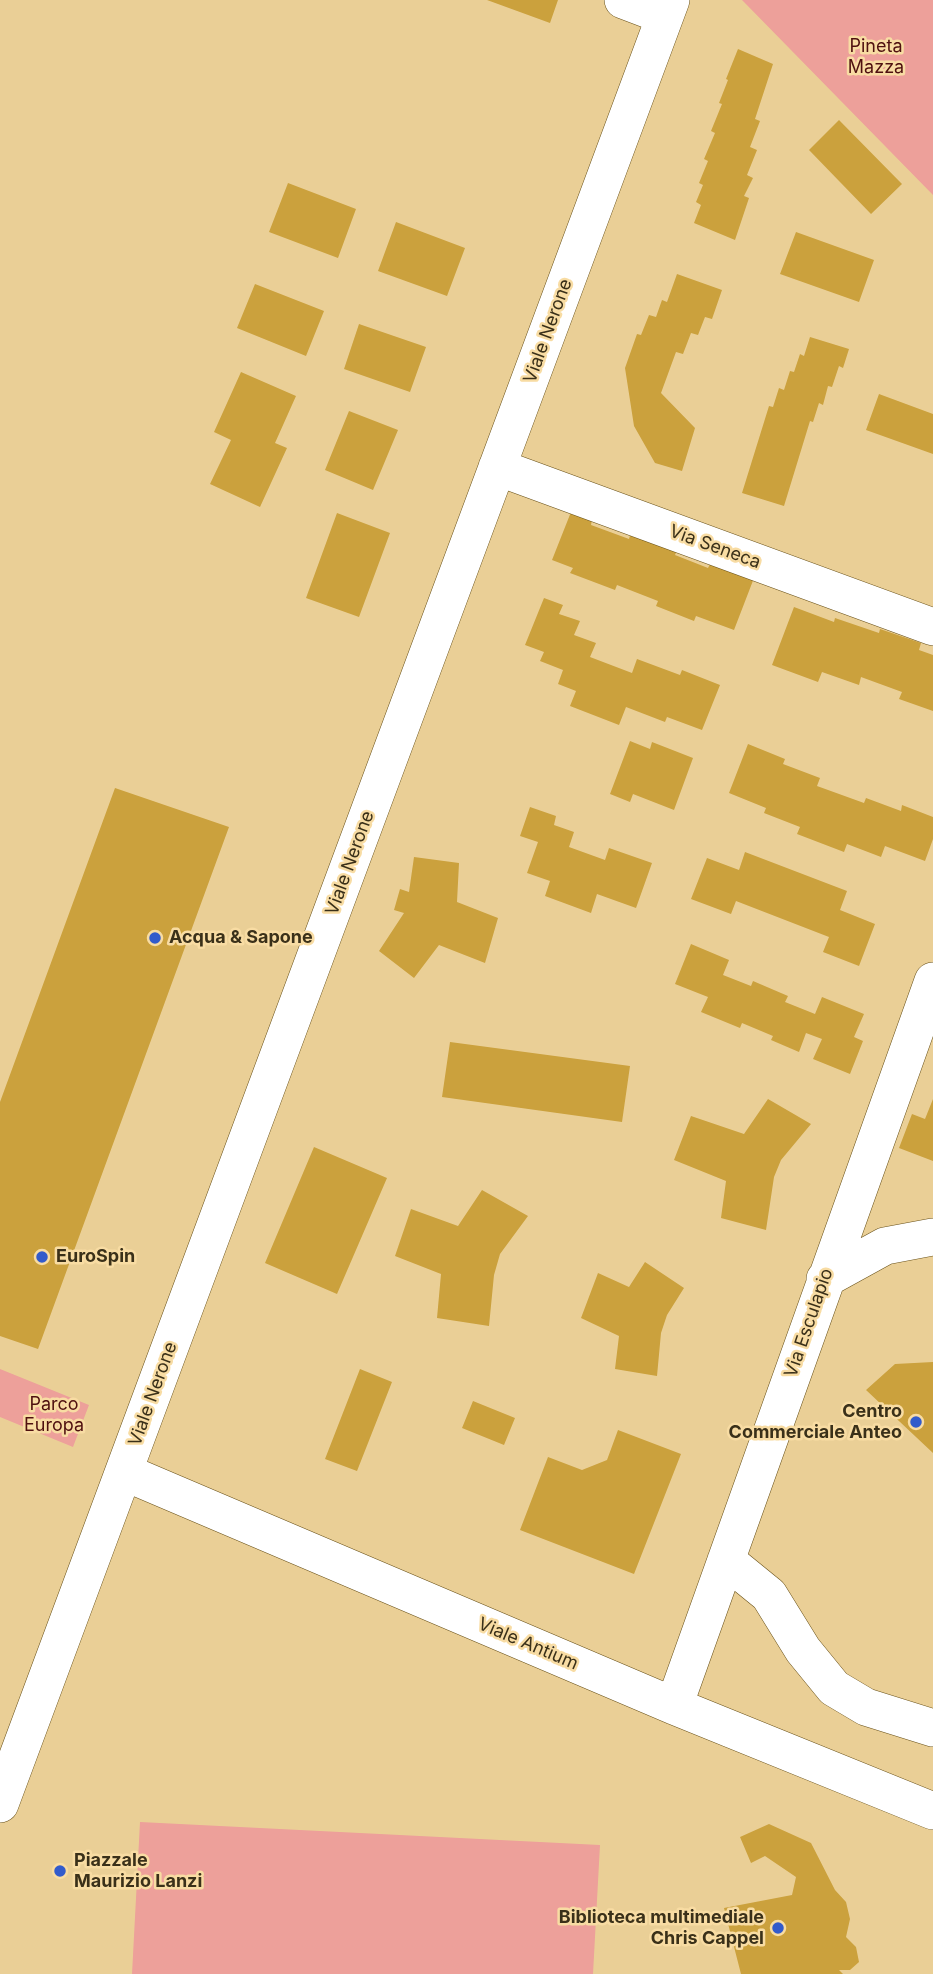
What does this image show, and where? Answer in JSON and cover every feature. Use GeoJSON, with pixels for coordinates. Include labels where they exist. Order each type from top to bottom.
{"type":"FeatureCollection","features":[{"type":"Feature","properties":{"kind":"street"},"geometry":{"type":"LineString","coordinates":[[623,0],[668,8]]}},
{"type":"Feature","properties":{"kind":"street","name":"Viale Nerone"},"geometry":{"type":"LineString","coordinates":[[0,1804],[668,8]]}},
{"type":"Feature","properties":{"kind":"street","name":"Via Seneca"},"geometry":{"type":"LineString","coordinates":[[497,467],[933,627]]}},
{"type":"Feature","properties":{"kind":"street","name":"Via Esculapio"},"geometry":{"type":"LineString","coordinates":[[674,1706],[825,1279],[922,1049],[933,982]]}},
{"type":"Feature","properties":{"kind":"street"},"geometry":{"type":"LineString","coordinates":[[825,1279],[886,1246],[933,1237]]}},
{"type":"Feature","properties":{"kind":"street","name":"Viale Antium"},"geometry":{"type":"LineString","coordinates":[[124,1472],[674,1706],[933,1811]]}},
{"type":"Feature","properties":{"kind":"street"},"geometry":{"type":"LineString","coordinates":[[726,1560],[769,1595],[807,1657],[834,1688],[866,1707],[933,1728]]}},
{"type":"Feature","properties":{"kind":"green space","name":"Pineta Mazza"},"geometry":{"type":"Polygon","coordinates":[[[742,0],[933,0],[933,195],[742,0]]]}},
{"type":"Feature","properties":{"kind":"green space","name":"Parco Europa"},"geometry":{"type":"Polygon","coordinates":[[[0,1369],[89,1405],[73,1447],[0,1417],[0,1369]]]}},
{"type":"Feature","properties":{"kind":"green space"},"geometry":{"type":"Polygon","coordinates":[[[140,1822],[600,1845],[593,1974],[132,1974],[140,1822]]]}},
{"type":"Feature","properties":{"kind":"building"},"geometry":{"type":"Polygon","coordinates":[[[487,0],[558,0],[550,23],[487,0]]]}},
{"type":"Feature","properties":{"kind":"building"},"geometry":{"type":"Polygon","coordinates":[[[738,49],[773,64],[755,119],[760,121],[750,147],[757,150],[747,175],[753,178],[744,196],[749,198],[735,240],[694,223],[701,205],[696,202],[703,185],[699,183],[708,161],[704,159],[715,133],[711,131],[738,49]]]}},
{"type":"Feature","properties":{"kind":"building"},"geometry":{"type":"Polygon","coordinates":[[[839,120],[902,184],[871,214],[809,150],[839,120]]]}},
{"type":"Feature","properties":{"kind":"building"},"geometry":{"type":"Polygon","coordinates":[[[288,183],[356,209],[338,258],[269,232],[288,183]]]}},
{"type":"Feature","properties":{"kind":"building"},"geometry":{"type":"Polygon","coordinates":[[[396,222],[465,248],[447,296],[378,271],[396,222]]]}},
{"type":"Feature","properties":{"kind":"building"},"geometry":{"type":"Polygon","coordinates":[[[796,232],[874,260],[859,302],[780,274],[796,232]]]}},
{"type":"Feature","properties":{"kind":"building"},"geometry":{"type":"Polygon","coordinates":[[[677,274],[722,290],[712,319],[705,317],[698,335],[691,333],[683,354],[676,352],[661,393],[695,428],[682,471],[655,463],[634,426],[625,368],[637,334],[641,335],[649,315],[656,317],[662,300],[667,302],[677,274]]]}},
{"type":"Feature","properties":{"kind":"building"},"geometry":{"type":"Polygon","coordinates":[[[255,284],[324,311],[306,356],[237,328],[255,284]]]}},
{"type":"Feature","properties":{"kind":"building"},"geometry":{"type":"Polygon","coordinates":[[[359,324],[426,347],[410,392],[344,369],[359,324]]]}},
{"type":"Feature","properties":{"kind":"building"},"geometry":{"type":"Polygon","coordinates":[[[810,337],[849,349],[843,368],[839,366],[832,387],[828,386],[823,405],[819,403],[813,422],[810,421],[784,506],[742,493],[769,406],[773,407],[779,388],[784,390],[790,371],[794,372],[800,354],[804,356],[810,337]]]}},
{"type":"Feature","properties":{"kind":"building"},"geometry":{"type":"Polygon","coordinates":[[[241,372],[296,396],[275,443],[287,448],[260,507],[210,484],[231,440],[214,432],[241,372]]]}},
{"type":"Feature","properties":{"kind":"building"},"geometry":{"type":"Polygon","coordinates":[[[879,394],[933,414],[933,454],[866,430],[879,394]]]}},
{"type":"Feature","properties":{"kind":"building"},"geometry":{"type":"Polygon","coordinates":[[[349,411],[398,430],[373,490],[325,470],[349,411]]]}},
{"type":"Feature","properties":{"kind":"building"},"geometry":{"type":"Polygon","coordinates":[[[571,512],[592,520],[591,525],[629,539],[631,532],[677,550],[675,555],[708,568],[711,562],[754,578],[734,630],[696,616],[694,621],[656,606],[658,601],[617,585],[615,590],[570,573],[573,568],[552,560],[571,512]]]}},
{"type":"Feature","properties":{"kind":"building"},"geometry":{"type":"Polygon","coordinates":[[[337,513],[390,533],[359,617],[306,598],[337,513]]]}},
{"type":"Feature","properties":{"kind":"building"},"geometry":{"type":"Polygon","coordinates":[[[544,598],[563,605],[559,614],[580,621],[574,635],[596,643],[590,657],[632,673],[637,659],[680,675],[682,670],[720,685],[702,730],[667,717],[665,722],[626,707],[619,725],[570,706],[576,691],[558,684],[563,670],[540,661],[544,652],[525,645],[544,598]]]}},
{"type":"Feature","properties":{"kind":"building"},"geometry":{"type":"Polygon","coordinates":[[[794,607],[834,622],[835,618],[879,633],[880,629],[921,643],[919,650],[933,655],[933,711],[899,699],[902,692],[861,677],[859,685],[822,672],[818,682],[772,665],[794,607]]]}},
{"type":"Feature","properties":{"kind":"building"},"geometry":{"type":"Polygon","coordinates":[[[630,741],[650,749],[652,742],[693,758],[674,810],[633,794],[630,802],[610,794],[630,741]]]}},
{"type":"Feature","properties":{"kind":"building"},"geometry":{"type":"Polygon","coordinates":[[[748,744],[785,759],[783,764],[820,778],[817,786],[864,803],[866,798],[901,811],[902,805],[933,817],[933,839],[925,861],[885,846],[881,857],[847,844],[844,852],[797,834],[800,827],[764,813],[766,808],[729,793],[748,744]]]}},
{"type":"Feature","properties":{"kind":"building"},"geometry":{"type":"Polygon","coordinates":[[[115,788],[229,827],[38,1349],[0,1336],[0,1102],[115,788]]]}},
{"type":"Feature","properties":{"kind":"building"},"geometry":{"type":"Polygon","coordinates":[[[530,807],[556,816],[554,825],[574,832],[569,847],[605,860],[609,848],[652,863],[636,908],[597,894],[591,913],[545,896],[550,881],[527,873],[538,842],[520,836],[530,807]]]}},
{"type":"Feature","properties":{"kind":"building"},"geometry":{"type":"Polygon","coordinates":[[[745,852],[847,891],[840,910],[875,924],[859,966],[823,952],[829,937],[736,901],[731,914],[691,899],[707,858],[739,870],[745,852]]]}},
{"type":"Feature","properties":{"kind":"building"},"geometry":{"type":"Polygon","coordinates":[[[414,857],[459,863],[457,902],[498,918],[485,963],[439,945],[414,978],[379,951],[404,913],[394,910],[400,889],[409,892],[414,857]]]}},
{"type":"Feature","properties":{"kind":"building"},"geometry":{"type":"Polygon","coordinates":[[[691,944],[729,960],[723,975],[751,986],[753,981],[788,996],[785,1002],[815,1014],[822,997],[864,1014],[854,1037],[863,1041],[850,1074],[813,1059],[822,1039],[806,1033],[799,1052],[771,1040],[773,1036],[742,1023],[740,1028],[701,1012],[708,997],[675,984],[691,944]]]}},
{"type":"Feature","properties":{"kind":"building"},"geometry":{"type":"Polygon","coordinates":[[[450,1042],[630,1066],[622,1122],[442,1097],[450,1042]]]}},
{"type":"Feature","properties":{"kind":"building"},"geometry":{"type":"Polygon","coordinates":[[[768,1099],[811,1124],[781,1160],[774,1177],[766,1230],[721,1218],[726,1181],[674,1160],[691,1116],[744,1134],[768,1099]]]}},
{"type":"Feature","properties":{"kind":"building"},"geometry":{"type":"Polygon","coordinates":[[[933,1099],[933,1161],[899,1148],[912,1114],[925,1119],[933,1099]]]}},
{"type":"Feature","properties":{"kind":"building"},"geometry":{"type":"Polygon","coordinates":[[[314,1147],[387,1178],[337,1294],[265,1263],[314,1147]]]}},
{"type":"Feature","properties":{"kind":"building"},"geometry":{"type":"Polygon","coordinates":[[[482,1190],[528,1216],[500,1254],[494,1275],[489,1326],[437,1318],[441,1274],[395,1256],[411,1209],[458,1226],[482,1190]]]}},
{"type":"Feature","properties":{"kind":"building"},"geometry":{"type":"Polygon","coordinates":[[[645,1262],[684,1288],[667,1315],[661,1333],[657,1376],[615,1369],[619,1336],[581,1318],[598,1273],[629,1287],[645,1262]]]}},
{"type":"Feature","properties":{"kind":"building","name":"Centro Commerciale Anteo"},"geometry":{"type":"Polygon","coordinates":[[[933,1362],[933,1453],[866,1390],[895,1364],[933,1362]]]}},
{"type":"Feature","properties":{"kind":"building"},"geometry":{"type":"Polygon","coordinates":[[[360,1369],[392,1382],[357,1471],[325,1459],[360,1369]]]}},
{"type":"Feature","properties":{"kind":"building"},"geometry":{"type":"Polygon","coordinates":[[[473,1401],[515,1418],[504,1445],[462,1428],[473,1401]]]}},
{"type":"Feature","properties":{"kind":"building"},"geometry":{"type":"Polygon","coordinates":[[[618,1430],[681,1454],[634,1574],[520,1530],[548,1457],[582,1470],[607,1460],[618,1430]]]}},
{"type":"Feature","properties":{"kind":"building"},"geometry":{"type":"Polygon","coordinates":[[[769,1824],[811,1843],[835,1890],[846,1902],[850,1919],[846,1937],[856,1947],[859,1962],[850,1970],[839,1970],[843,1974],[741,1974],[724,1908],[792,1895],[796,1877],[765,1856],[751,1863],[740,1837],[769,1824]]]}},
{"type":"Feature","properties":{"kind":"place","name":"Acqua & Sapone"},"geometry":{"type":"Point","coordinates":[155,938]}},
{"type":"Feature","properties":{"kind":"place","name":"EuroSpin"},"geometry":{"type":"Point","coordinates":[42,1257]}},
{"type":"Feature","properties":{"kind":"place","name":"Centro Commerciale Anteo"},"geometry":{"type":"Point","coordinates":[916,1422]}},
{"type":"Feature","properties":{"kind":"place","name":"Piazzale Maurizio Lanzi"},"geometry":{"type":"Point","coordinates":[60,1871]}},
{"type":"Feature","properties":{"kind":"place","name":"Biblioteca multimediale Chris Cappel"},"geometry":{"type":"Point","coordinates":[778,1928]}}]}
